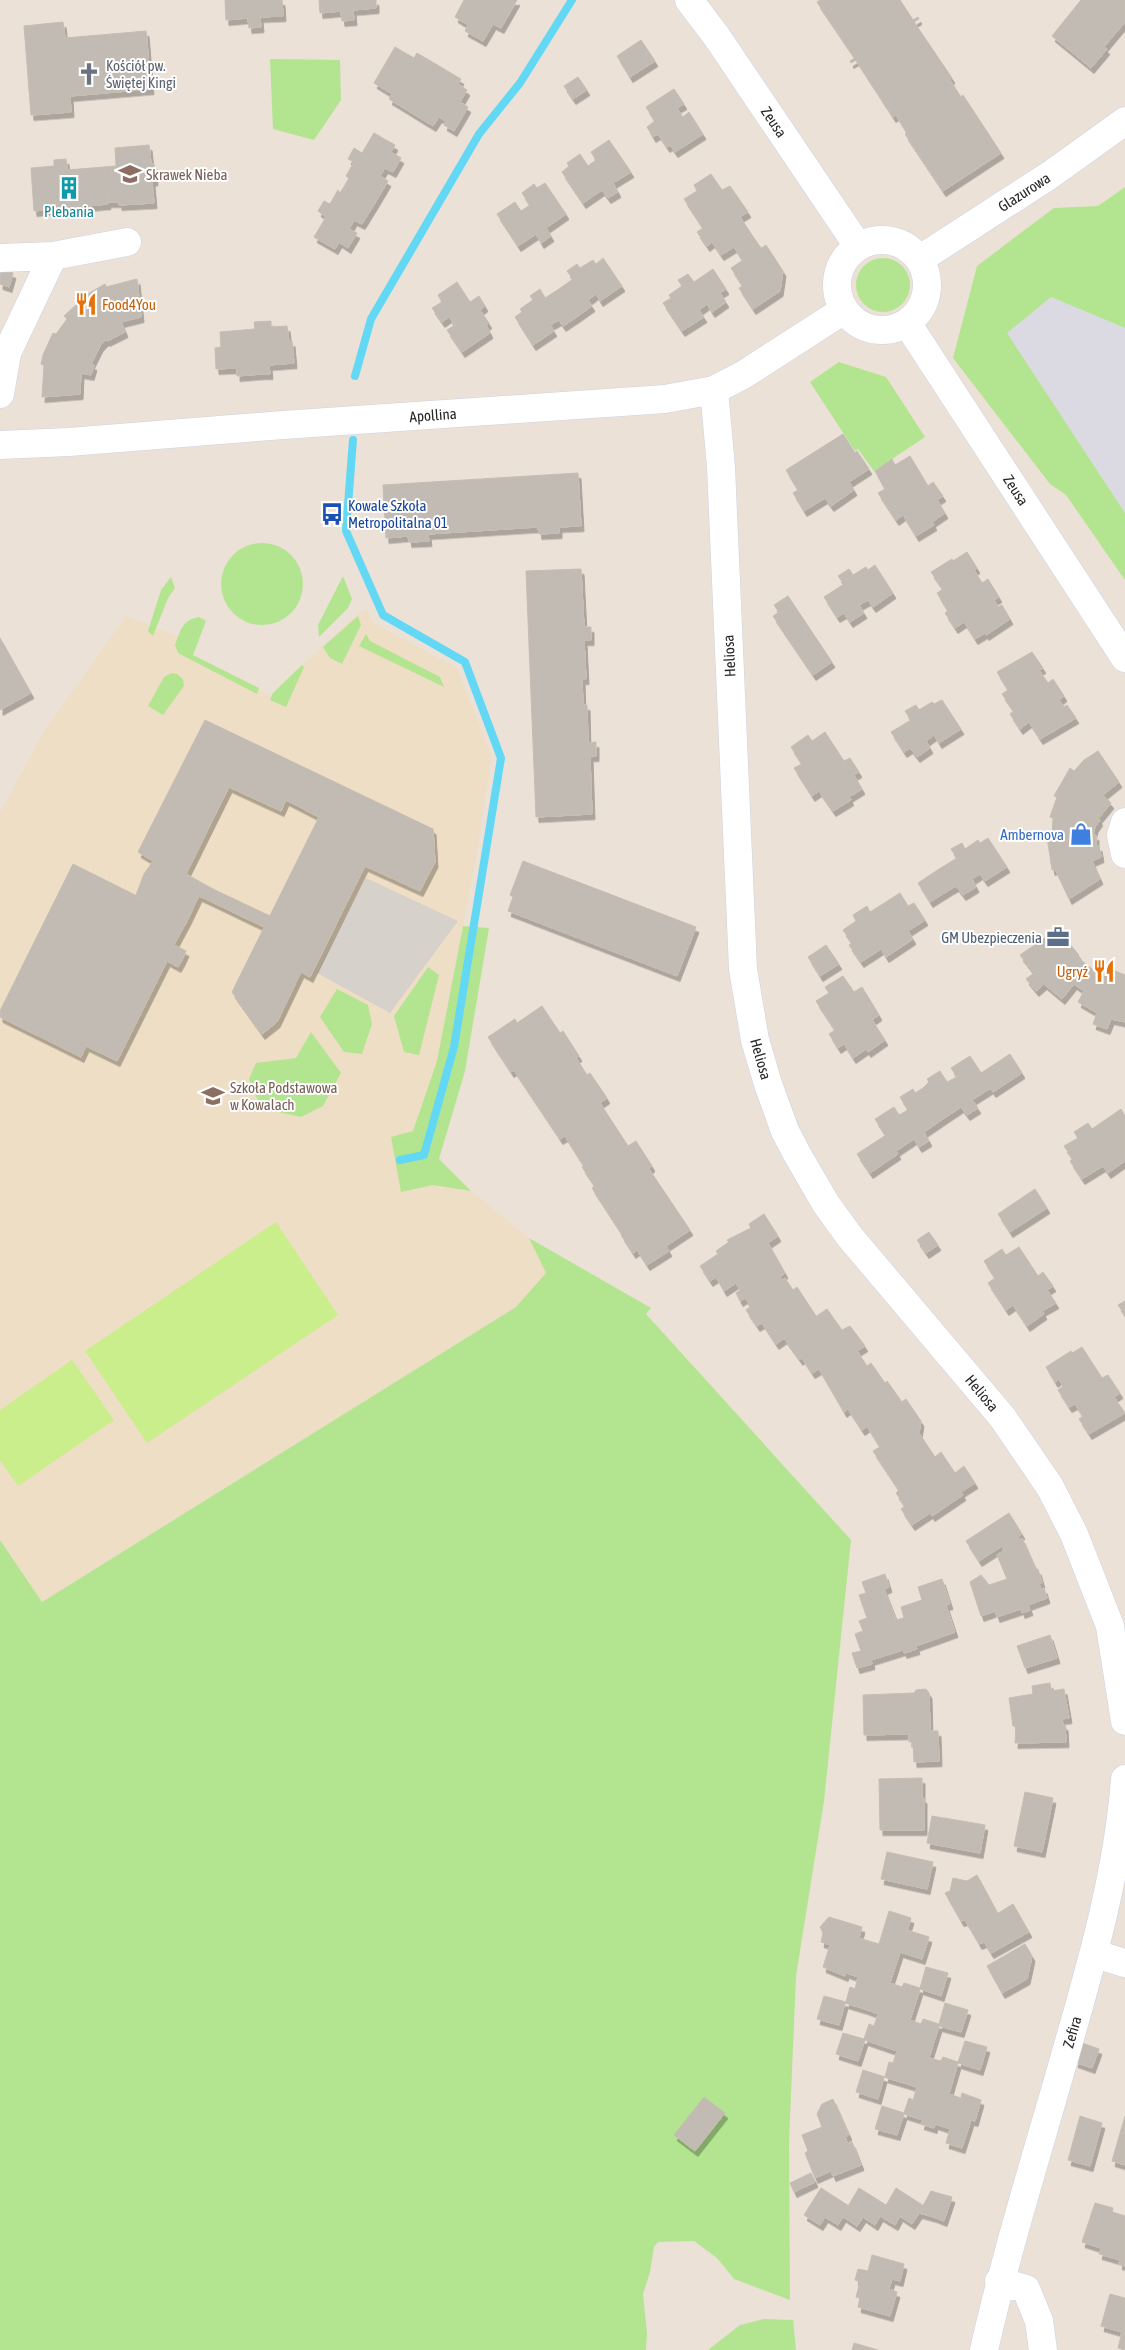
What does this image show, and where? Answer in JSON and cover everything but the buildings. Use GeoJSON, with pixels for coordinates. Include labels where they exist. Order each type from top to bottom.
{"type":"FeatureCollection","features":[{"type":"Feature","properties":{"kind":"street","name":"Zeusa"},"geometry":{"type":"LineString","coordinates":[[689,0],[717,37],[858,246]]}},
{"type":"Feature","properties":{"kind":"street","name":"Glazurowa"},"geometry":{"type":"LineString","coordinates":[[920,259],[1050,176],[1125,122]]}},
{"type":"Feature","properties":{"kind":"street"},"geometry":{"type":"LineString","coordinates":[[874,240],[891,240],[908,247],[920,259],[927,276],[927,293],[920,310],[907,323],[891,330],[873,330],[857,323],[844,310],[837,294],[837,275],[844,258],[858,246],[874,240]]}},
{"type":"Feature","properties":{"kind":"street"},"geometry":{"type":"LineString","coordinates":[[0,258],[53,256],[127,242]]}},
{"type":"Feature","properties":{"kind":"street"},"geometry":{"type":"LineString","coordinates":[[0,394],[11,317],[53,256]]}},
{"type":"Feature","properties":{"kind":"street","name":"Apollina"},"geometry":{"type":"LineString","coordinates":[[0,444],[69,442],[283,425],[665,399],[714,390],[743,375],[844,310]]}},
{"type":"Feature","properties":{"kind":"street","name":"Zeusa"},"geometry":{"type":"LineString","coordinates":[[907,323],[1125,658]]}},
{"type":"Feature","properties":{"kind":"street","name":"Heliosa"},"geometry":{"type":"LineString","coordinates":[[714,390],[720,458],[742,960],[755,1040],[768,1084],[793,1147],[826,1204],[850,1237],[1003,1418],[1050,1487],[1074,1534],[1110,1626],[1125,1721]]}},
{"type":"Feature","properties":{"kind":"street"},"geometry":{"type":"LineString","coordinates":[[1125,822],[1121,835],[1125,854]]}},
{"type":"Feature","properties":{"kind":"street","name":"Zefira"},"geometry":{"type":"LineString","coordinates":[[984,2350],[1000,2281],[1095,1954],[1122,1813],[1125,1779]]}},
{"type":"Feature","properties":{"kind":"street"},"geometry":{"type":"LineString","coordinates":[[1095,1954],[1125,1963]]}},
{"type":"Feature","properties":{"kind":"street"},"geometry":{"type":"LineString","coordinates":[[1000,2281],[1026,2289],[1039,2320],[1043,2350]]}},
{"type":"Feature","properties":{"kind":"shaded area"},"geometry":{"type":"Polygon","coordinates":[[[1051,297],[1125,328],[1125,513],[1007,333],[1051,297]]]}},
{"type":"Feature","properties":{"kind":"shaded area","name":"Szkoła Podstawowa w Kowalach"},"geometry":{"type":"Polygon","coordinates":[[[367,609],[372,622],[457,668],[492,757],[476,858],[437,1061],[413,1132],[401,1192],[433,1185],[471,1191],[529,1238],[547,1273],[516,1307],[42,1602],[0,1540],[0,812],[45,730],[126,616],[197,644],[191,656],[270,696],[357,614],[367,609]]]}},
{"type":"Feature","properties":{"kind":"shaded area"},"geometry":{"type":"Polygon","coordinates":[[[366,878],[458,921],[390,1013],[317,973],[366,878]]]}},
{"type":"Feature","properties":{"kind":"green space"},"geometry":{"type":"Polygon","coordinates":[[[270,59],[340,60],[341,100],[314,140],[273,129],[270,59]]]}},
{"type":"Feature","properties":{"kind":"green space"},"geometry":{"type":"Polygon","coordinates":[[[1125,187],[1125,328],[1051,297],[1007,333],[1125,513],[1125,580],[1066,495],[1050,484],[953,358],[977,266],[1054,208],[1098,206],[1125,187]]]}},
{"type":"Feature","properties":{"kind":"green space"},"geometry":{"type":"Polygon","coordinates":[[[883,258],[893,260],[902,266],[908,275],[910,285],[908,295],[902,304],[893,310],[883,312],[873,310],[864,304],[858,295],[856,285],[858,275],[864,266],[873,260],[883,258]]]}},
{"type":"Feature","properties":{"kind":"green space"},"geometry":{"type":"Polygon","coordinates":[[[839,362],[886,377],[925,437],[874,471],[858,449],[855,451],[810,382],[839,362]]]}},
{"type":"Feature","properties":{"kind":"green space"},"geometry":{"type":"Polygon","coordinates":[[[254,543],[270,543],[285,550],[296,561],[303,576],[300,600],[291,613],[270,625],[254,625],[239,618],[228,607],[221,592],[221,576],[228,561],[239,550],[254,543]]]}},
{"type":"Feature","properties":{"kind":"green space"},"geometry":{"type":"Polygon","coordinates":[[[343,576],[352,599],[348,608],[319,637],[318,625],[343,576]]]}},
{"type":"Feature","properties":{"kind":"green space"},"geometry":{"type":"Polygon","coordinates":[[[171,577],[175,588],[168,598],[153,636],[148,631],[161,590],[171,577]]]}},
{"type":"Feature","properties":{"kind":"green space"},"geometry":{"type":"Polygon","coordinates":[[[358,616],[361,625],[342,664],[330,658],[323,647],[358,616]]]}},
{"type":"Feature","properties":{"kind":"green space"},"geometry":{"type":"Polygon","coordinates":[[[199,617],[206,621],[193,655],[259,688],[257,694],[178,653],[175,645],[183,626],[193,618],[199,617]]]}},
{"type":"Feature","properties":{"kind":"green space"},"geometry":{"type":"Polygon","coordinates":[[[366,634],[370,641],[440,677],[444,687],[359,646],[366,634]]]}},
{"type":"Feature","properties":{"kind":"green space"},"geometry":{"type":"Polygon","coordinates":[[[302,665],[304,667],[286,707],[270,700],[273,693],[302,665]]]}},
{"type":"Feature","properties":{"kind":"green space"},"geometry":{"type":"Polygon","coordinates":[[[172,673],[177,674],[183,679],[184,686],[163,715],[148,706],[164,677],[172,673]]]}},
{"type":"Feature","properties":{"kind":"green space"},"geometry":{"type":"Polygon","coordinates":[[[463,926],[489,928],[465,1071],[439,1159],[471,1191],[433,1185],[401,1192],[391,1137],[413,1131],[437,1061],[463,926]]]}},
{"type":"Feature","properties":{"kind":"green space"},"geometry":{"type":"Polygon","coordinates":[[[428,967],[439,975],[419,1055],[404,1052],[394,1016],[428,967]]]}},
{"type":"Feature","properties":{"kind":"green space"},"geometry":{"type":"Polygon","coordinates":[[[337,989],[368,1005],[372,1024],[362,1054],[344,1052],[320,1017],[337,989]]]}},
{"type":"Feature","properties":{"kind":"green space"},"geometry":{"type":"Polygon","coordinates":[[[311,1032],[341,1073],[323,1106],[301,1117],[261,1108],[249,1079],[256,1063],[296,1058],[311,1032]]]}},
{"type":"Feature","properties":{"kind":"green space"},"geometry":{"type":"Polygon","coordinates":[[[276,1222],[338,1315],[147,1443],[85,1351],[276,1222]]]}},
{"type":"Feature","properties":{"kind":"green space"},"geometry":{"type":"Polygon","coordinates":[[[529,1238],[651,1308],[646,1314],[851,1540],[824,1801],[796,1976],[789,2142],[790,2300],[734,2279],[717,2258],[694,2241],[658,2242],[654,2247],[650,2272],[643,2294],[647,2333],[646,2350],[0,2350],[0,1540],[42,1602],[516,1307],[546,1273],[529,1238]]]}},
{"type":"Feature","properties":{"kind":"green space"},"geometry":{"type":"Polygon","coordinates":[[[72,1360],[114,1420],[18,1486],[0,1460],[0,1410],[72,1360]]]}},
{"type":"Feature","properties":{"kind":"green space"},"geometry":{"type":"Polygon","coordinates":[[[764,2319],[793,2320],[796,2350],[708,2350],[740,2325],[764,2319]]]}},
{"type":"Feature","properties":{"kind":"waterway"},"geometry":{"type":"LineString","coordinates":[[355,376],[371,319],[479,134],[520,83],[572,0]]}},
{"type":"Feature","properties":{"kind":"waterway"},"geometry":{"type":"LineString","coordinates":[[353,440],[346,531],[383,615],[465,662],[501,758],[454,1047],[424,1155],[400,1160]]}},
{"type":"Feature","properties":{"kind":"place","name":"Kościół pw. Świętej Kingi"},"geometry":{"type":"Point","coordinates":[89,74]}},
{"type":"Feature","properties":{"kind":"place","name":"Skrawek Nieba"},"geometry":{"type":"Point","coordinates":[130,174]}},
{"type":"Feature","properties":{"kind":"place","name":"Plebania"},"geometry":{"type":"Point","coordinates":[69,188]}},
{"type":"Feature","properties":{"kind":"place","name":"Food4You"},"geometry":{"type":"Point","coordinates":[86,304]}},
{"type":"Feature","properties":{"kind":"place","name":"Kowale Szkoła Metropolitalna 01"},"geometry":{"type":"Point","coordinates":[332,514]}},
{"type":"Feature","properties":{"kind":"place","name":"Ambernova"},"geometry":{"type":"Point","coordinates":[1081,834]}},
{"type":"Feature","properties":{"kind":"place","name":"GM Ubezpieczenia"},"geometry":{"type":"Point","coordinates":[1058,937]}},
{"type":"Feature","properties":{"kind":"place","name":"Ugryź"},"geometry":{"type":"Point","coordinates":[1104,971]}},
{"type":"Feature","properties":{"kind":"place","name":"Szkoła Podstawowa w Kowalach"},"geometry":{"type":"Point","coordinates":[213,1096]}}]}
